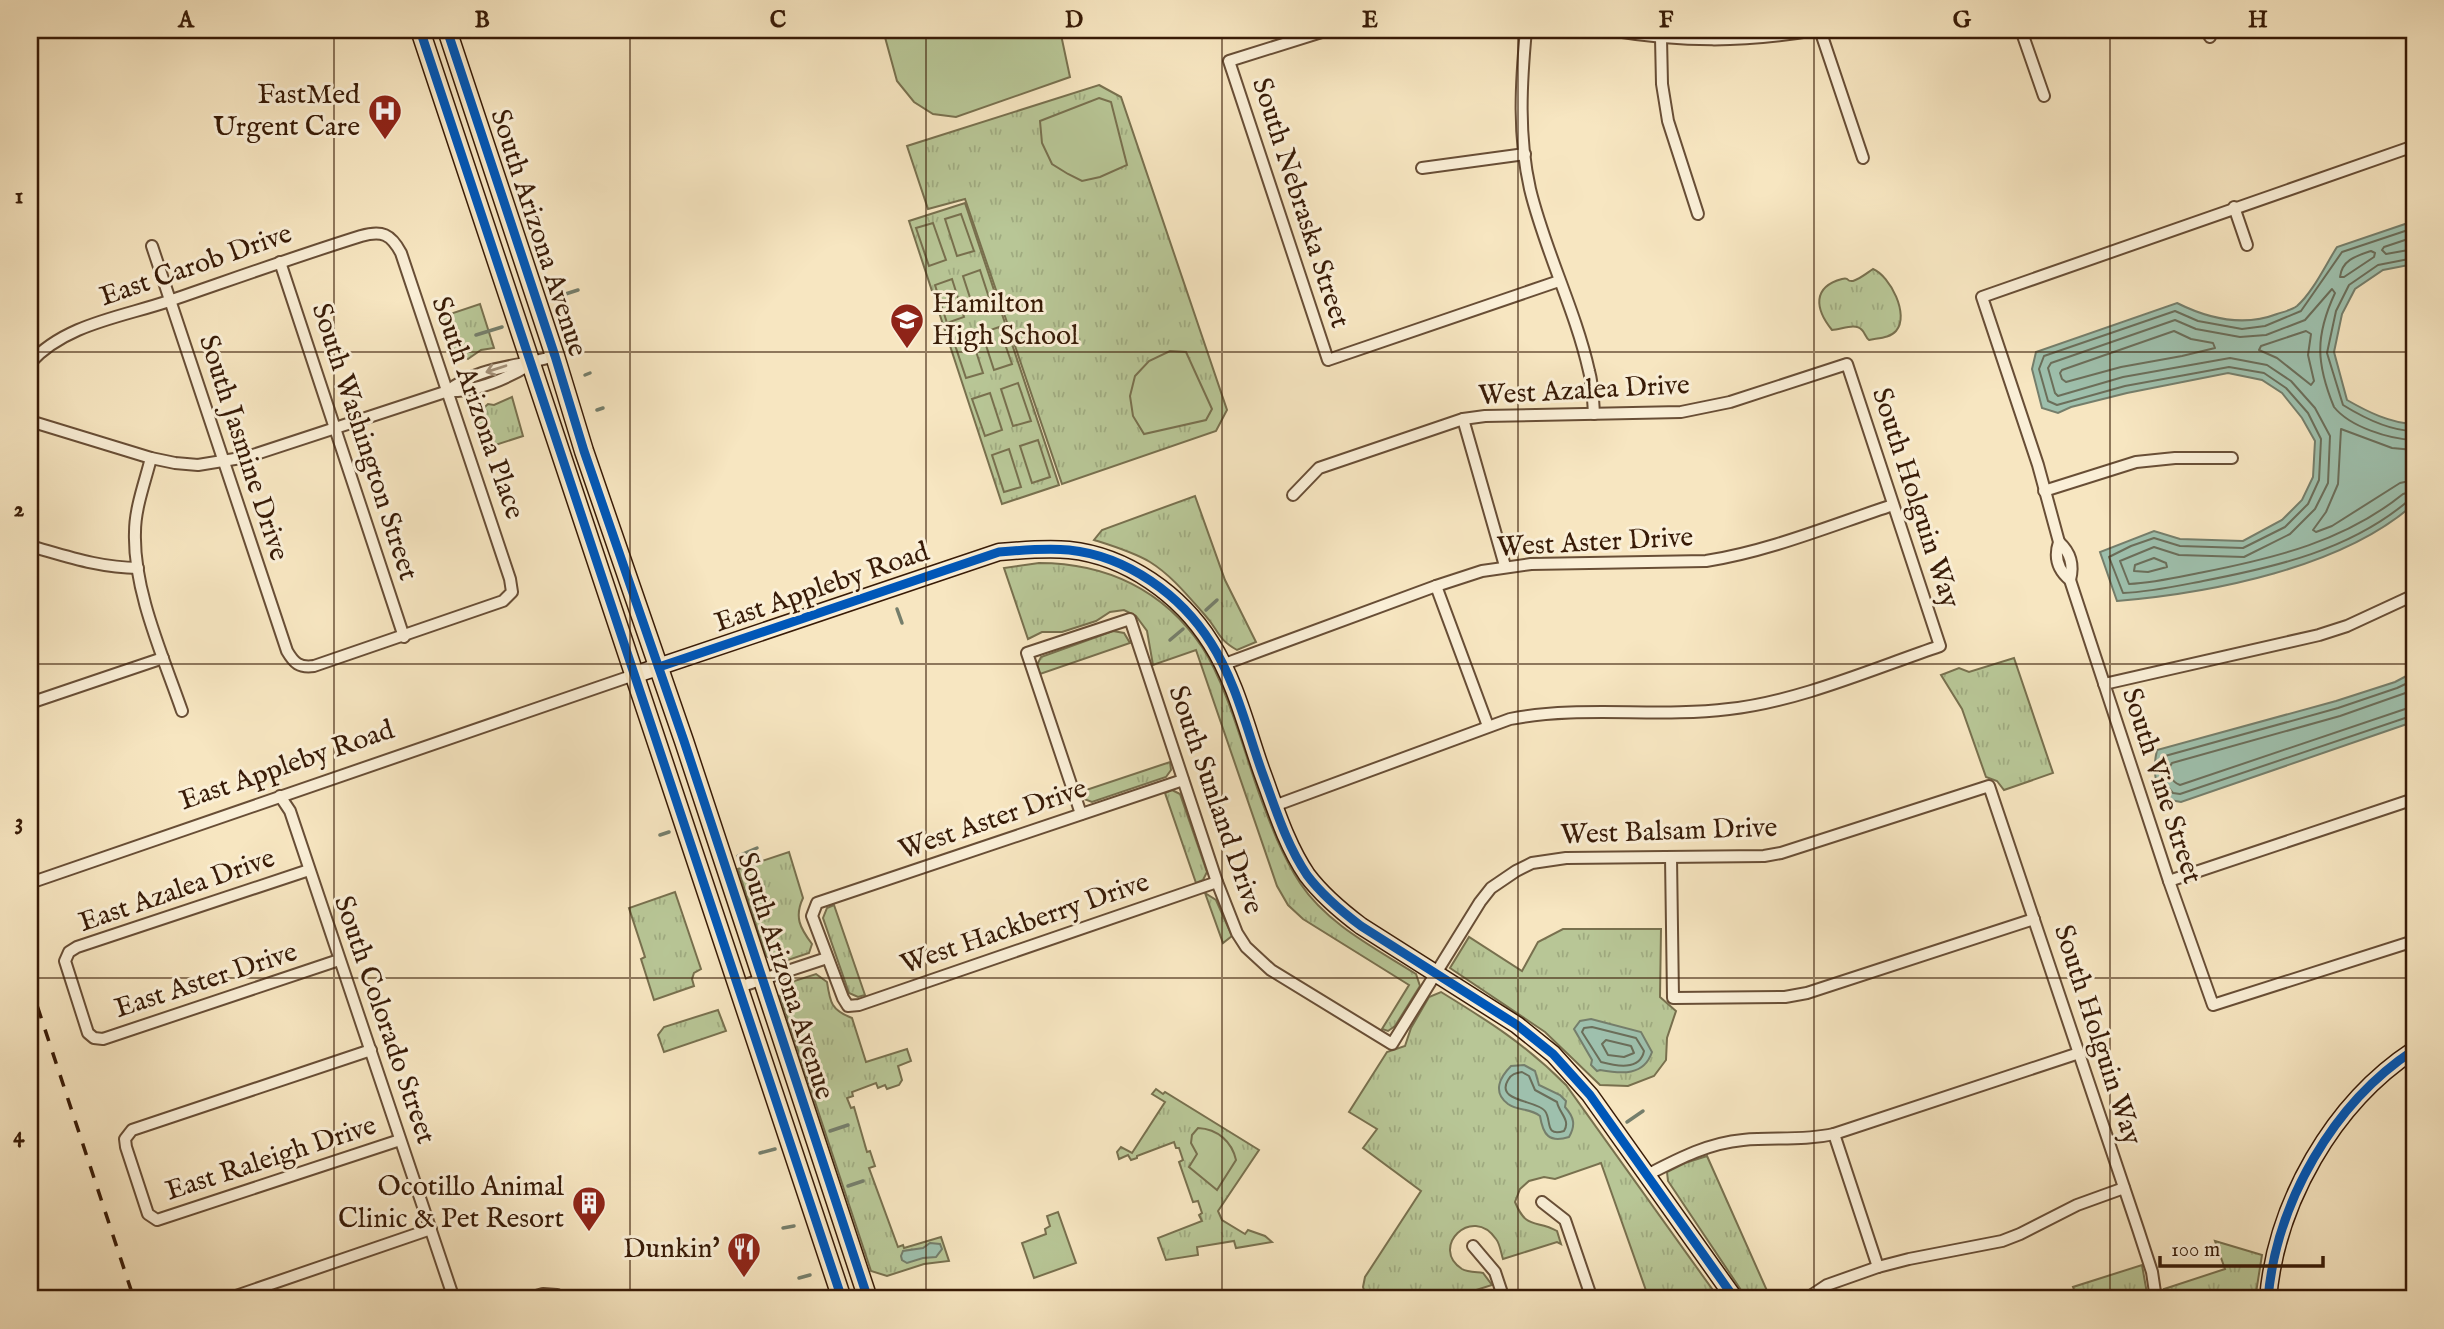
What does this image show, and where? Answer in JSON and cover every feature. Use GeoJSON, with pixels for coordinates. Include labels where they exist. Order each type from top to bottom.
{"type":"FeatureCollection","features":[{"type":"Feature","properties":{"kind":"main road","name":"South Arizona Avenue"},"geometry":{"type":"LineString","coordinates":[[420,30],[739,987],[838,1299]]}},
{"type":"Feature","properties":{"kind":"main road","name":"South Arizona Avenue"},"geometry":{"type":"LineString","coordinates":[[447,30],[584,451],[659,667],[868,1299]]}},
{"type":"Feature","properties":{"kind":"street","name":"South Nebraska Street"},"geometry":{"type":"LineString","coordinates":[[1328,30],[1229,61],[1328,360],[1559,281]]}},
{"type":"Feature","properties":{"kind":"street"},"geometry":{"type":"LineString","coordinates":[[1526,30],[1520,99],[1530,187],[1590,373],[1594,414]]}},
{"type":"Feature","properties":{"kind":"street"},"geometry":{"type":"LineString","coordinates":[[1609,30],[1661,38],[1740,39],[1817,30],[1863,158]]}},
{"type":"Feature","properties":{"kind":"street"},"geometry":{"type":"LineString","coordinates":[[2021,30],[2045,96]]}},
{"type":"Feature","properties":{"kind":"street"},"geometry":{"type":"LineString","coordinates":[[1661,38],[1662,84],[1668,121],[1698,214]]}},
{"type":"Feature","properties":{"kind":"street"},"geometry":{"type":"LineString","coordinates":[[2247,245],[2234,208],[2414,146]]}},
{"type":"Feature","properties":{"kind":"street"},"geometry":{"type":"LineString","coordinates":[[1422,168],[1525,155]]}},
{"type":"Feature","properties":{"kind":"street","name":"South Vine Street"},"geometry":{"type":"LineString","coordinates":[[2234,208],[1982,297],[2038,465],[2059,542],[2055,553],[2062,573],[2070,580],[2169,881],[2213,1005],[2414,941]]}},
{"type":"Feature","properties":{"kind":"street","name":"East Carob Drive"},"geometry":{"type":"LineString","coordinates":[[30,363],[46,348],[76,330],[374,232],[385,233]]}},
{"type":"Feature","properties":{"kind":"street","name":"South Arizona Place"},"geometry":{"type":"LineString","coordinates":[[385,233],[395,242],[401,253],[510,579],[512,592],[503,601],[404,637]]}},
{"type":"Feature","properties":{"kind":"street","name":"South Jasmine Drive"},"geometry":{"type":"LineString","coordinates":[[152,246],[287,651],[294,663],[304,667],[314,666],[404,637]]}},
{"type":"Feature","properties":{"kind":"street","name":"South Washington Street"},"geometry":{"type":"LineString","coordinates":[[280,262],[404,637]]}},
{"type":"Feature","properties":{"kind":"street"},"geometry":{"type":"LineString","coordinates":[[30,421],[151,458],[198,466],[223,463],[448,391],[461,380],[509,365],[531,363],[555,356]]}},
{"type":"Feature","properties":{"kind":"street","name":"West Azalea Drive"},"geometry":{"type":"LineString","coordinates":[[1293,495],[1319,468],[1462,419],[1485,416],[1663,414],[1709,407],[1847,364]]}},
{"type":"Feature","properties":{"kind":"street","name":"South Holguin Way"},"geometry":{"type":"LineString","coordinates":[[1488,726],[1510,719],[1551,713],[1702,712],[1756,705],[1783,699],[1940,646],[1847,364]]}},
{"type":"Feature","properties":{"kind":"street"},"geometry":{"type":"LineString","coordinates":[[1462,419],[1505,566]]}},
{"type":"Feature","properties":{"kind":"street"},"geometry":{"type":"LineString","coordinates":[[151,458],[135,532],[138,568],[142,593],[181,711]]}},
{"type":"Feature","properties":{"kind":"street"},"geometry":{"type":"LineString","coordinates":[[2045,491],[2136,463],[2175,458],[2232,458]]}},
{"type":"Feature","properties":{"kind":"street","name":"West Aster Drive"},"geometry":{"type":"LineString","coordinates":[[1222,665],[1482,571],[1531,564],[1706,561],[1726,558],[1759,550],[1894,505]]}},
{"type":"Feature","properties":{"kind":"street"},"geometry":{"type":"LineString","coordinates":[[30,546],[97,565],[138,568]]}},
{"type":"Feature","properties":{"kind":"street","name":"East Appleby Road"},"geometry":{"type":"LineString","coordinates":[[30,883],[999,552],[1070,550],[1120,564],[1153,582],[1184,608],[1212,644],[1222,665],[1275,806],[1296,856],[1307,874],[1327,898],[1361,926],[1542,1044],[1590,1095],[1735,1299]]}},
{"type":"Feature","properties":{"kind":"street"},"geometry":{"type":"LineString","coordinates":[[1275,806],[1488,726],[1436,586]]}},
{"type":"Feature","properties":{"kind":"street"},"geometry":{"type":"LineString","coordinates":[[2104,684],[2319,635],[2347,626],[2414,594]]}},
{"type":"Feature","properties":{"kind":"street","name":"South Sunland Drive"},"geometry":{"type":"LineString","coordinates":[[1081,814],[1027,653],[1130,620],[1217,882],[1237,933],[1246,947],[1258,960],[1392,1044],[1436,973]]}},
{"type":"Feature","properties":{"kind":"street"},"geometry":{"type":"LineString","coordinates":[[30,704],[163,658]]}},
{"type":"Feature","properties":{"kind":"street","name":"West Aster Drive"},"geometry":{"type":"LineString","coordinates":[[827,958],[812,916],[817,903],[1183,780]]}},
{"type":"Feature","properties":{"kind":"street","name":"South Holguin Way"},"geometry":{"type":"LineString","coordinates":[[1989,786],[2152,1272],[2156,1299]]}},
{"type":"Feature","properties":{"kind":"street","name":"West Balsam Drive"},"geometry":{"type":"LineString","coordinates":[[1436,973],[1491,888],[1532,863],[1566,858],[1763,856],[1781,853],[1989,786]]}},
{"type":"Feature","properties":{"kind":"street","name":"South Colorado Street"},"geometry":{"type":"LineString","coordinates":[[280,796],[290,811],[454,1299]]}},
{"type":"Feature","properties":{"kind":"street"},"geometry":{"type":"LineString","coordinates":[[2169,881],[2414,799]]}},
{"type":"Feature","properties":{"kind":"street"},"geometry":{"type":"LineString","coordinates":[[1671,857],[1673,999],[1785,997],[1807,993],[2034,919]]}},
{"type":"Feature","properties":{"kind":"street","name":"East Azalea Drive"},"geometry":{"type":"LineString","coordinates":[[88,1033],[65,961],[69,952],[77,947],[309,870]]}},
{"type":"Feature","properties":{"kind":"street","name":"West Hackberry Drive"},"geometry":{"type":"LineString","coordinates":[[827,958],[848,1006],[859,1005],[1217,882]]}},
{"type":"Feature","properties":{"kind":"street"},"geometry":{"type":"LineString","coordinates":[[739,987],[827,958]]}},
{"type":"Feature","properties":{"kind":"street","name":"East Aster Drive"},"geometry":{"type":"LineString","coordinates":[[88,1033],[94,1038],[103,1039],[339,960]]}},
{"type":"Feature","properties":{"kind":"street","name":"East Raleigh Drive"},"geometry":{"type":"LineString","coordinates":[[371,1050],[132,1130],[125,1139],[148,1214],[157,1220],[400,1140]]}},
{"type":"Feature","properties":{"kind":"street"},"geometry":{"type":"LineString","coordinates":[[2268,1299],[2277,1246],[2292,1202],[2312,1162],[2357,1101],[2387,1070],[2414,1050]]}},
{"type":"Feature","properties":{"kind":"street"},"geometry":{"type":"LineString","coordinates":[[1647,1175],[1695,1151],[1725,1142],[1806,1139],[1834,1134],[2079,1053]]}},
{"type":"Feature","properties":{"kind":"street"},"geometry":{"type":"LineString","coordinates":[[1834,1134],[1878,1267]]}},
{"type":"Feature","properties":{"kind":"street"},"geometry":{"type":"LineString","coordinates":[[1806,1299],[1828,1285],[1878,1267],[2002,1241],[2077,1205],[2124,1188]]}},
{"type":"Feature","properties":{"kind":"street"},"geometry":{"type":"LineString","coordinates":[[1542,1202],[1565,1220],[1592,1299]]}},
{"type":"Feature","properties":{"kind":"street"},"geometry":{"type":"LineString","coordinates":[[227,1299],[430,1229]]}},
{"type":"Feature","properties":{"kind":"street"},"geometry":{"type":"LineString","coordinates":[[1473,1246],[1495,1272],[1504,1299]]}},
{"type":"Feature","properties":{"kind":"street"},"geometry":{"type":"LineString","coordinates":[[526,1299],[543,1294],[557,1294],[561,1299]]}},
{"type":"Feature","properties":{"kind":"green space"},"geometry":{"type":"Polygon","coordinates":[[[883,30],[1060,30],[1070,77],[956,117],[933,114],[914,102],[897,81],[883,30]]]}},
{"type":"Feature","properties":{"kind":"green space"},"geometry":{"type":"Polygon","coordinates":[[[1099,85],[1121,97],[1227,410],[1216,431],[1062,484],[965,199],[928,209],[907,146],[1099,85]]]}},
{"type":"Feature","properties":{"kind":"green space"},"geometry":{"type":"Polygon","coordinates":[[[1099,98],[1111,102],[1127,165],[1100,177],[1082,181],[1052,164],[1042,143],[1040,121],[1099,98]]]}},
{"type":"Feature","properties":{"kind":"green space"},"geometry":{"type":"Polygon","coordinates":[[[965,203],[1059,485],[1002,504],[909,221],[965,203]]]}},
{"type":"Feature","properties":{"kind":"green space"},"geometry":{"type":"Polygon","coordinates":[[[961,214],[974,251],[957,256],[945,219],[961,214]]]}},
{"type":"Feature","properties":{"kind":"green space"},"geometry":{"type":"Polygon","coordinates":[[[933,223],[946,260],[929,266],[916,228],[933,223]]]}},
{"type":"Feature","properties":{"kind":"green space"},"geometry":{"type":"Polygon","coordinates":[[[1873,269],[1886,279],[1896,297],[1901,316],[1896,331],[1869,340],[1862,330],[1856,327],[1832,330],[1820,307],[1819,300],[1825,287],[1845,279],[1853,281],[1873,269]]]}},
{"type":"Feature","properties":{"kind":"green space"},"geometry":{"type":"Polygon","coordinates":[[[980,270],[992,307],[975,313],[963,276],[980,270]]]}},
{"type":"Feature","properties":{"kind":"green space"},"geometry":{"type":"Polygon","coordinates":[[[952,279],[964,317],[947,323],[935,285],[952,279]]]}},
{"type":"Feature","properties":{"kind":"green space"},"geometry":{"type":"Polygon","coordinates":[[[480,304],[494,348],[481,350],[468,359],[456,355],[441,317],[480,304]]]}},
{"type":"Feature","properties":{"kind":"green space"},"geometry":{"type":"Polygon","coordinates":[[[999,327],[1012,364],[994,370],[982,333],[999,327]]]}},
{"type":"Feature","properties":{"kind":"green space"},"geometry":{"type":"Polygon","coordinates":[[[971,336],[983,373],[966,378],[954,342],[971,336]]]}},
{"type":"Feature","properties":{"kind":"green space"},"geometry":{"type":"Polygon","coordinates":[[[1170,351],[1186,352],[1212,409],[1206,420],[1144,434],[1133,416],[1130,396],[1135,376],[1149,361],[1170,351]]]}},
{"type":"Feature","properties":{"kind":"green space"},"geometry":{"type":"Polygon","coordinates":[[[1018,383],[1031,421],[1013,426],[1001,389],[1018,383]]]}},
{"type":"Feature","properties":{"kind":"green space"},"geometry":{"type":"Polygon","coordinates":[[[990,393],[1002,430],[985,436],[972,399],[990,393]]]}},
{"type":"Feature","properties":{"kind":"green space"},"geometry":{"type":"Polygon","coordinates":[[[512,397],[523,436],[486,448],[476,415],[488,404],[494,405],[512,397]]]}},
{"type":"Feature","properties":{"kind":"green space"},"geometry":{"type":"Polygon","coordinates":[[[1038,440],[1050,477],[1032,483],[1020,446],[1038,440]]]}},
{"type":"Feature","properties":{"kind":"green space"},"geometry":{"type":"Polygon","coordinates":[[[1009,449],[1021,487],[1004,492],[992,455],[1009,449]]]}},
{"type":"Feature","properties":{"kind":"green space"},"geometry":{"type":"Polygon","coordinates":[[[1195,496],[1225,580],[1256,642],[1237,650],[1225,642],[1185,593],[1158,567],[1137,555],[1094,540],[1102,530],[1195,496]]]}},
{"type":"Feature","properties":{"kind":"green space"},"geometry":{"type":"Polygon","coordinates":[[[1039,563],[1087,568],[1131,584],[1151,595],[1187,627],[1202,647],[1219,680],[1268,818],[1300,883],[1311,898],[1338,923],[1416,974],[1420,986],[1395,1026],[1388,1031],[1382,1029],[1409,985],[1303,919],[1288,905],[1277,886],[1196,650],[1153,665],[1147,631],[1136,616],[1124,610],[1110,612],[1096,621],[1062,632],[1042,632],[1028,639],[1004,568],[1039,563]]]}},
{"type":"Feature","properties":{"kind":"green space"},"geometry":{"type":"Polygon","coordinates":[[[1113,631],[1124,633],[1130,643],[1040,674],[1037,665],[1041,657],[1113,631]]]}},
{"type":"Feature","properties":{"kind":"green space"},"geometry":{"type":"Polygon","coordinates":[[[2014,658],[2053,773],[2004,790],[1997,781],[1986,777],[1962,709],[1941,675],[1959,668],[1969,672],[2014,658]]]}},
{"type":"Feature","properties":{"kind":"green space"},"geometry":{"type":"Polygon","coordinates":[[[1170,762],[1171,770],[1166,777],[1092,802],[1084,799],[1080,792],[1170,762]]]}},
{"type":"Feature","properties":{"kind":"green space"},"geometry":{"type":"Polygon","coordinates":[[[1172,790],[1180,794],[1207,872],[1203,880],[1196,883],[1165,793],[1172,790]]]}},
{"type":"Feature","properties":{"kind":"green space"},"geometry":{"type":"Polygon","coordinates":[[[789,852],[803,898],[799,911],[800,922],[812,944],[809,953],[779,963],[766,956],[738,869],[789,852]]]}},
{"type":"Feature","properties":{"kind":"green space"},"geometry":{"type":"Polygon","coordinates":[[[675,892],[701,969],[694,973],[694,986],[654,1000],[641,959],[645,957],[629,908],[675,892]]]}},
{"type":"Feature","properties":{"kind":"green space"},"geometry":{"type":"Polygon","coordinates":[[[1205,893],[1216,900],[1232,936],[1223,943],[1205,893]]]}},
{"type":"Feature","properties":{"kind":"green space"},"geometry":{"type":"Polygon","coordinates":[[[834,905],[865,995],[858,997],[849,993],[823,918],[827,908],[834,905]]]}},
{"type":"Feature","properties":{"kind":"green space"},"geometry":{"type":"Polygon","coordinates":[[[1563,929],[1661,929],[1660,997],[1676,1011],[1667,1038],[1666,1060],[1654,1076],[1628,1086],[1600,1085],[1545,1032],[1450,968],[1469,937],[1522,971],[1538,942],[1563,929]]]}},
{"type":"Feature","properties":{"kind":"green space"},"geometry":{"type":"Polygon","coordinates":[[[816,974],[827,982],[831,1000],[836,1008],[852,1018],[866,1062],[907,1049],[911,1061],[898,1066],[902,1080],[899,1085],[887,1089],[885,1085],[878,1088],[876,1083],[852,1092],[853,1096],[847,1098],[851,1108],[854,1107],[867,1152],[870,1151],[875,1166],[869,1168],[898,1247],[903,1245],[904,1248],[941,1237],[949,1261],[924,1264],[887,1276],[871,1271],[780,996],[788,983],[816,974]]]}},
{"type":"Feature","properties":{"kind":"green space"},"geometry":{"type":"Polygon","coordinates":[[[1441,992],[1506,1034],[1566,1085],[1715,1293],[1705,1299],[1649,1299],[1601,1163],[1555,1179],[1544,1177],[1529,1181],[1520,1189],[1515,1202],[1519,1211],[1528,1221],[1557,1231],[1561,1244],[1557,1242],[1503,1259],[1497,1241],[1486,1229],[1476,1226],[1458,1233],[1452,1241],[1450,1251],[1453,1260],[1464,1270],[1483,1273],[1492,1285],[1448,1299],[1367,1299],[1363,1287],[1365,1277],[1421,1191],[1363,1148],[1377,1129],[1349,1112],[1387,1052],[1405,1046],[1411,1028],[1429,997],[1441,992]]]}},
{"type":"Feature","properties":{"kind":"green space"},"geometry":{"type":"Polygon","coordinates":[[[718,1010],[726,1031],[664,1052],[658,1035],[664,1027],[718,1010]]]}},
{"type":"Feature","properties":{"kind":"green space"},"geometry":{"type":"Polygon","coordinates":[[[1156,1089],[1259,1150],[1218,1211],[1222,1220],[1245,1234],[1248,1230],[1265,1236],[1272,1242],[1236,1248],[1234,1241],[1197,1247],[1198,1255],[1166,1260],[1158,1238],[1202,1221],[1198,1201],[1193,1202],[1179,1162],[1183,1160],[1179,1148],[1176,1148],[1174,1142],[1131,1160],[1128,1155],[1119,1159],[1117,1152],[1121,1147],[1132,1153],[1165,1102],[1152,1094],[1156,1089]]]}},
{"type":"Feature","properties":{"kind":"green space"},"geometry":{"type":"Polygon","coordinates":[[[1198,1128],[1218,1134],[1234,1153],[1236,1160],[1217,1190],[1189,1167],[1197,1154],[1191,1143],[1192,1135],[1198,1128]]]}},
{"type":"Feature","properties":{"kind":"green space"},"geometry":{"type":"Polygon","coordinates":[[[1707,1156],[1768,1293],[1774,1299],[1747,1299],[1668,1181],[1667,1172],[1707,1156]]]}},
{"type":"Feature","properties":{"kind":"green space"},"geometry":{"type":"Polygon","coordinates":[[[1058,1212],[1076,1263],[1034,1278],[1022,1243],[1046,1234],[1045,1229],[1050,1226],[1047,1216],[1058,1212]]]}},
{"type":"Feature","properties":{"kind":"green space"},"geometry":{"type":"Polygon","coordinates":[[[2215,1241],[2262,1255],[2255,1299],[2164,1299],[2164,1289],[2225,1269],[2215,1241]]]}},
{"type":"Feature","properties":{"kind":"green space"},"geometry":{"type":"Polygon","coordinates":[[[2142,1265],[2148,1299],[2054,1299],[2075,1292],[2073,1287],[2142,1265]]]}},
{"type":"Feature","properties":{"kind":"water"},"geometry":{"type":"Polygon","coordinates":[[[2414,221],[2414,264],[2383,270],[2355,289],[2342,314],[2334,352],[2347,400],[2379,416],[2414,424],[2414,504],[2384,526],[2350,545],[2274,574],[2193,591],[2117,601],[2100,552],[2154,531],[2180,539],[2243,541],[2282,520],[2302,500],[2313,477],[2315,441],[2302,418],[2282,393],[2262,380],[2228,373],[2127,393],[2071,407],[2058,413],[2042,408],[2032,369],[2036,352],[2177,303],[2214,317],[2239,320],[2264,318],[2287,311],[2297,306],[2308,293],[2337,247],[2414,221]]]}},
{"type":"Feature","properties":{"kind":"water"},"geometry":{"type":"Polygon","coordinates":[[[2414,672],[2414,721],[2181,802],[2170,800],[2158,783],[2155,772],[2157,750],[2336,701],[2395,682],[2414,672]]]}},
{"type":"Feature","properties":{"kind":"water"},"geometry":{"type":"Polygon","coordinates":[[[1591,1019],[1641,1032],[1652,1052],[1644,1066],[1631,1072],[1597,1071],[1591,1065],[1592,1060],[1574,1029],[1580,1021],[1591,1019]]]}},
{"type":"Feature","properties":{"kind":"water"},"geometry":{"type":"Polygon","coordinates":[[[1524,1065],[1535,1071],[1539,1085],[1560,1095],[1566,1101],[1565,1107],[1573,1121],[1569,1137],[1556,1139],[1548,1136],[1540,1116],[1508,1104],[1500,1095],[1499,1085],[1511,1066],[1524,1065]]]}},
{"type":"Feature","properties":{"kind":"water"},"geometry":{"type":"Polygon","coordinates":[[[930,1243],[940,1244],[942,1249],[936,1257],[907,1263],[902,1260],[903,1251],[923,1248],[930,1243]]]}},
{"type":"Feature","properties":{"kind":"waterway"},"geometry":{"type":"LineString","coordinates":[[553,298],[578,290]]}},
{"type":"Feature","properties":{"kind":"waterway"},"geometry":{"type":"LineString","coordinates":[[476,335],[502,327]]}},
{"type":"Feature","properties":{"kind":"waterway"},"geometry":{"type":"LineString","coordinates":[[585,375],[590,373]]}},
{"type":"Feature","properties":{"kind":"waterway"},"geometry":{"type":"LineString","coordinates":[[597,410],[603,408]]}},
{"type":"Feature","properties":{"kind":"waterway"},"geometry":{"type":"LineString","coordinates":[[1206,610],[1217,600]]}},
{"type":"Feature","properties":{"kind":"waterway"},"geometry":{"type":"LineString","coordinates":[[897,609],[902,623]]}},
{"type":"Feature","properties":{"kind":"waterway"},"geometry":{"type":"LineString","coordinates":[[1170,640],[1183,629]]}},
{"type":"Feature","properties":{"kind":"waterway"},"geometry":{"type":"LineString","coordinates":[[660,835],[669,832]]}},
{"type":"Feature","properties":{"kind":"waterway"},"geometry":{"type":"LineString","coordinates":[[738,856],[757,848]]}},
{"type":"Feature","properties":{"kind":"waterway"},"geometry":{"type":"LineString","coordinates":[[1627,1122],[1643,1111]]}},
{"type":"Feature","properties":{"kind":"waterway"},"geometry":{"type":"LineString","coordinates":[[830,1131],[848,1125]]}},
{"type":"Feature","properties":{"kind":"waterway"},"geometry":{"type":"LineString","coordinates":[[760,1153],[775,1149]]}},
{"type":"Feature","properties":{"kind":"waterway"},"geometry":{"type":"LineString","coordinates":[[848,1186],[863,1181]]}},
{"type":"Feature","properties":{"kind":"waterway"},"geometry":{"type":"LineString","coordinates":[[783,1228],[794,1226]]}},
{"type":"Feature","properties":{"kind":"waterway"},"geometry":{"type":"LineString","coordinates":[[799,1278],[810,1275]]}},
{"type":"Feature","properties":{"kind":"railway"},"geometry":{"type":"LineString","coordinates":[[30,984],[134,1299]]}},
{"type":"Feature","properties":{"kind":"cycle path"},"geometry":{"type":"LineString","coordinates":[[420,30],[842,1299]]}},
{"type":"Feature","properties":{"kind":"cycle path"},"geometry":{"type":"LineString","coordinates":[[447,30],[584,451],[684,741],[868,1299]]}},
{"type":"Feature","properties":{"kind":"cycle path"},"geometry":{"type":"LineString","coordinates":[[659,667],[999,552],[1069,550],[1111,560],[1132,569],[1168,594],[1184,609],[1199,625],[1220,658],[1282,825],[1307,875],[1332,902],[1361,926],[1517,1025],[1553,1054],[1590,1095],[1735,1299]]}},
{"type":"Feature","properties":{"kind":"cycle path"},"geometry":{"type":"LineString","coordinates":[[2268,1299],[2273,1263],[2283,1227],[2296,1192],[2314,1158],[2334,1127],[2358,1098],[2385,1072],[2414,1050]]}},
{"type":"Feature","properties":{"kind":"place","name":"FastMed Urgent Care"},"geometry":{"type":"Point","coordinates":[385,141]}},
{"type":"Feature","properties":{"kind":"place","name":"Hamilton High School"},"geometry":{"type":"Point","coordinates":[907,350]}},
{"type":"Feature","properties":{"kind":"place","name":"Ocotillo Animal Clinic & Pet Resort"},"geometry":{"type":"Point","coordinates":[589,1233]}},
{"type":"Feature","properties":{"kind":"place","name":"Dunkin'"},"geometry":{"type":"Point","coordinates":[744,1279]}}]}
